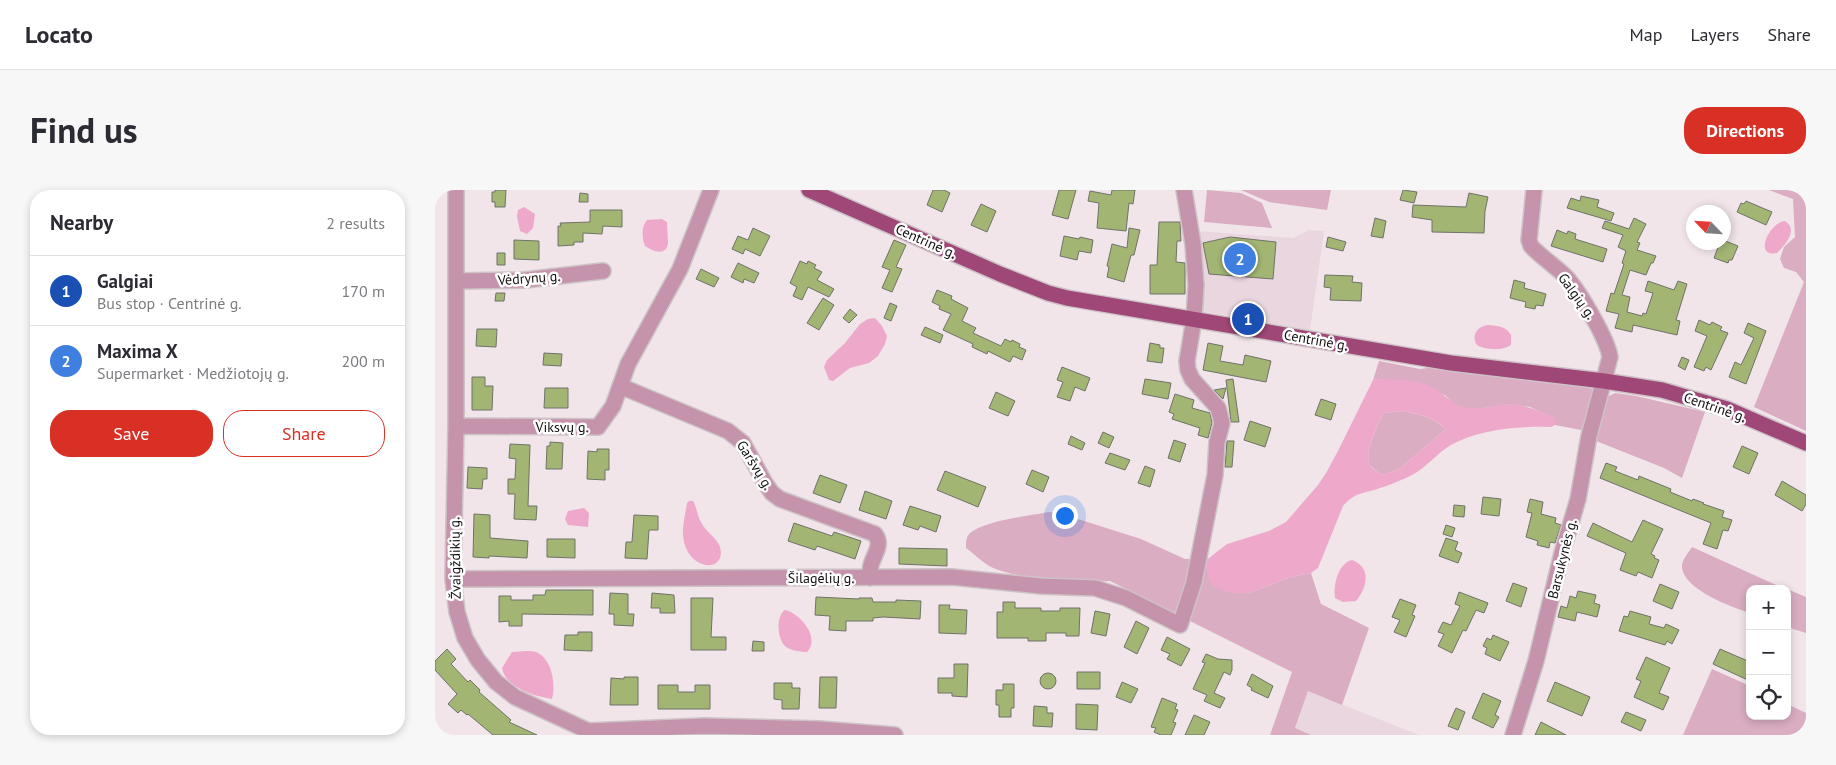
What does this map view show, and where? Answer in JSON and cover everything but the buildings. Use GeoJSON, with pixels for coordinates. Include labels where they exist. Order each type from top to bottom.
{"type":"FeatureCollection","features":[{"type":"Feature","properties":{"kind":"main road","name":"Centrinė g."},"geometry":{"type":"LineString","coordinates":[[809,190],[1000,274],[1048,293],[1094,304],[1194,319],[1451,363],[1604,381],[1662,390],[1736,413],[1806,443]]}},
{"type":"Feature","properties":{"kind":"street","name":"Žvaigždikių g."},"geometry":{"type":"LineString","coordinates":[[456,190],[456,426],[453,579],[457,612],[465,638],[478,660],[496,682],[515,696],[593,733],[704,726],[819,729],[895,735]]}},
{"type":"Feature","properties":{"kind":"street","name":"Viksvų g."},"geometry":{"type":"LineString","coordinates":[[456,426],[598,427],[613,406],[628,364],[680,268],[711,190]]}},
{"type":"Feature","properties":{"kind":"street"},"geometry":{"type":"LineString","coordinates":[[1184,190],[1196,266],[1194,319]]}},
{"type":"Feature","properties":{"kind":"street","name":"Galgių g."},"geometry":{"type":"LineString","coordinates":[[1534,190],[1529,240],[1531,246],[1568,280],[1599,328],[1606,342],[1610,357],[1604,381]]}},
{"type":"Feature","properties":{"kind":"street","name":"Vėdrynų g."},"geometry":{"type":"LineString","coordinates":[[456,281],[525,280],[603,271]]}},
{"type":"Feature","properties":{"kind":"street","name":"Šilagėlių g."},"geometry":{"type":"LineString","coordinates":[[453,579],[952,577],[1041,586],[1095,588],[1126,598],[1180,625],[1194,582],[1215,474],[1217,442],[1222,423],[1218,408],[1192,379],[1188,370],[1187,361],[1194,319]]}},
{"type":"Feature","properties":{"kind":"street","name":"Barsukynės g."},"geometry":{"type":"LineString","coordinates":[[1513,735],[1537,661],[1578,499],[1589,436],[1604,381]]}},
{"type":"Feature","properties":{"kind":"street","name":"Garšvų g."},"geometry":{"type":"LineString","coordinates":[[621,386],[728,431],[738,437],[769,488],[780,500],[875,534],[879,544],[871,566],[870,578]]}},
{"type":"Feature","properties":{"kind":"path"},"geometry":{"type":"LineString","coordinates":[[1231,314],[1239,313],[1255,316]]}},
{"type":"Feature","properties":{"kind":"shaded area"},"geometry":{"type":"Polygon","coordinates":[[[1207,190],[1241,193],[1262,203],[1272,228],[1204,222],[1207,190]]]}},
{"type":"Feature","properties":{"kind":"shaded area"},"geometry":{"type":"Polygon","coordinates":[[[1241,190],[1331,190],[1327,210],[1269,202],[1241,190]]]}},
{"type":"Feature","properties":{"kind":"shaded area"},"geometry":{"type":"Polygon","coordinates":[[[1769,190],[1806,190],[1806,431],[1754,407],[1804,282],[1796,272],[1784,268],[1780,259],[1784,247],[1795,237],[1793,199],[1769,190]]]}},
{"type":"Feature","properties":{"kind":"shaded area"},"geometry":{"type":"Polygon","coordinates":[[[524,207],[535,214],[533,228],[527,234],[520,231],[517,216],[518,210],[524,207]]]}},
{"type":"Feature","properties":{"kind":"shaded area"},"geometry":{"type":"Polygon","coordinates":[[[662,219],[667,222],[668,244],[666,249],[658,252],[645,246],[643,229],[647,220],[662,219]]]}},
{"type":"Feature","properties":{"kind":"shaded area"},"geometry":{"type":"Polygon","coordinates":[[[1785,221],[1791,229],[1791,233],[1784,246],[1777,253],[1770,253],[1766,250],[1766,239],[1774,227],[1785,221]]]}},
{"type":"Feature","properties":{"kind":"shaded area"},"geometry":{"type":"Polygon","coordinates":[[[1309,230],[1324,231],[1310,330],[1202,311],[1197,231],[1293,238],[1309,230]]]}},
{"type":"Feature","properties":{"kind":"shaded area"},"geometry":{"type":"Polygon","coordinates":[[[875,318],[887,336],[878,356],[869,363],[850,368],[833,381],[829,380],[824,367],[827,360],[845,343],[860,324],[868,319],[875,318]]]}},
{"type":"Feature","properties":{"kind":"shaded area"},"geometry":{"type":"Polygon","coordinates":[[[1488,325],[1507,330],[1511,335],[1511,345],[1494,349],[1477,345],[1475,342],[1476,332],[1481,327],[1488,325]]]}},
{"type":"Feature","properties":{"kind":"shaded area"},"geometry":{"type":"Polygon","coordinates":[[[1379,361],[1420,369],[1435,367],[1585,386],[1592,389],[1593,396],[1586,431],[1555,425],[1554,418],[1530,407],[1508,404],[1478,409],[1466,408],[1454,404],[1445,395],[1378,379],[1373,380],[1379,361]]]}},
{"type":"Feature","properties":{"kind":"shaded area"},"geometry":{"type":"Polygon","coordinates":[[[1373,380],[1413,381],[1427,385],[1436,389],[1459,406],[1470,408],[1507,404],[1526,407],[1555,418],[1555,425],[1551,427],[1500,430],[1474,435],[1451,445],[1412,475],[1352,498],[1343,506],[1318,568],[1311,573],[1291,577],[1249,593],[1229,593],[1213,586],[1208,578],[1206,567],[1209,558],[1227,544],[1269,531],[1286,522],[1318,485],[1338,451],[1373,380]],[[1402,411],[1383,413],[1370,446],[1368,460],[1370,465],[1382,475],[1398,470],[1446,429],[1431,419],[1402,411]]]}},
{"type":"Feature","properties":{"kind":"shaded area"},"geometry":{"type":"Polygon","coordinates":[[[1615,393],[1705,412],[1682,478],[1664,468],[1596,441],[1606,401],[1609,396],[1615,393]]]}},
{"type":"Feature","properties":{"kind":"shaded area"},"geometry":{"type":"Polygon","coordinates":[[[1402,411],[1425,417],[1446,429],[1398,470],[1382,475],[1370,465],[1368,460],[1372,439],[1383,413],[1402,411]]]}},
{"type":"Feature","properties":{"kind":"shaded area"},"geometry":{"type":"Polygon","coordinates":[[[693,501],[700,520],[720,547],[721,555],[714,564],[707,565],[694,559],[688,552],[684,542],[684,523],[687,503],[693,501]]]}},
{"type":"Feature","properties":{"kind":"shaded area"},"geometry":{"type":"Polygon","coordinates":[[[584,508],[589,513],[588,527],[568,525],[565,519],[568,511],[584,508]]]}},
{"type":"Feature","properties":{"kind":"shaded area"},"geometry":{"type":"Polygon","coordinates":[[[1049,512],[1059,513],[1141,539],[1185,559],[1209,558],[1206,568],[1249,593],[1291,577],[1311,573],[1321,604],[1369,628],[1342,705],[1308,691],[1295,728],[1311,735],[1270,735],[1292,672],[1110,581],[1066,580],[1017,575],[991,567],[966,548],[966,542],[970,533],[986,525],[1049,512]]]}},
{"type":"Feature","properties":{"kind":"shaded area"},"geometry":{"type":"Polygon","coordinates":[[[1692,547],[1776,585],[1746,585],[1746,612],[1721,602],[1691,583],[1685,576],[1682,568],[1685,557],[1692,547]]]}},
{"type":"Feature","properties":{"kind":"shaded area"},"geometry":{"type":"Polygon","coordinates":[[[1352,560],[1363,568],[1366,578],[1365,584],[1356,601],[1343,602],[1335,598],[1337,576],[1343,566],[1352,560]]]}},
{"type":"Feature","properties":{"kind":"shaded area"},"geometry":{"type":"Polygon","coordinates":[[[1791,591],[1806,597],[1806,633],[1791,628],[1791,591]]]}},
{"type":"Feature","properties":{"kind":"shaded area"},"geometry":{"type":"Polygon","coordinates":[[[785,610],[797,616],[807,627],[812,640],[807,652],[788,648],[784,645],[780,637],[779,621],[785,610]]]}},
{"type":"Feature","properties":{"kind":"shaded area"},"geometry":{"type":"Polygon","coordinates":[[[512,652],[537,652],[547,661],[553,680],[552,699],[522,690],[504,675],[502,668],[512,652]]]}},
{"type":"Feature","properties":{"kind":"shaded area"},"geometry":{"type":"Polygon","coordinates":[[[1712,669],[1746,684],[1746,720],[1791,720],[1791,706],[1806,713],[1806,735],[1683,735],[1712,669]]]}},
{"type":"Feature","properties":{"kind":"shaded area"},"geometry":{"type":"Polygon","coordinates":[[[1308,691],[1419,735],[1311,735],[1295,729],[1308,691]]]}},
{"type":"Feature","properties":{"kind":"place","name":"Maxima X"},"geometry":{"type":"Point","coordinates":[1240,259]}},
{"type":"Feature","properties":{"kind":"place","name":"Galgiai"},"geometry":{"type":"Point","coordinates":[1248,319]}}]}
